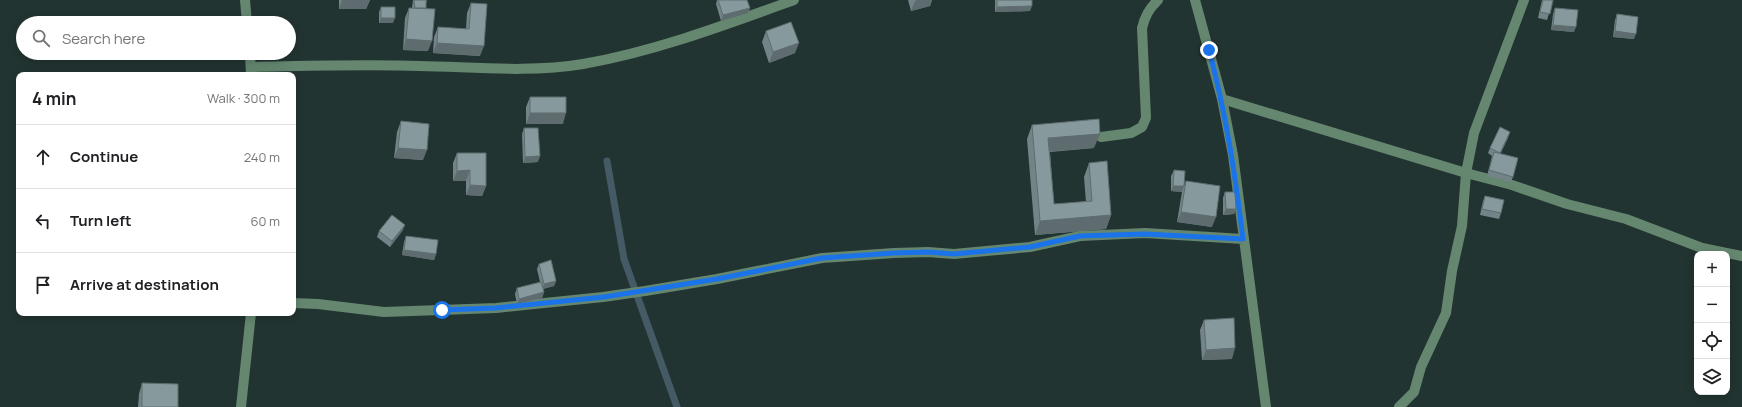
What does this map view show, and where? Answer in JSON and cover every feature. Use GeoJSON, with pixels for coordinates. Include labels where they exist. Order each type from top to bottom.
{"type":"FeatureCollection","features":[{"type":"Feature","properties":{"kind":"street"},"geometry":{"type":"LineString","coordinates":[[245,0],[246,16]]}},
{"type":"Feature","properties":{"kind":"street"},"geometry":{"type":"LineString","coordinates":[[250,60],[251,71],[382,65],[513,69],[582,64],[637,52],[702,33],[794,0]]}},
{"type":"Feature","properties":{"kind":"street"},"geometry":{"type":"LineString","coordinates":[[1101,137],[1131,133],[1142,127],[1146,118],[1142,28],[1144,18],[1149,9],[1158,0]]}},
{"type":"Feature","properties":{"kind":"street"},"geometry":{"type":"LineString","coordinates":[[1195,0],[1222,99],[1233,155],[1266,407]]}},
{"type":"Feature","properties":{"kind":"street"},"geometry":{"type":"LineString","coordinates":[[1399,407],[1414,392],[1421,367],[1446,313],[1462,226],[1466,173],[1474,133],[1524,0]]}},
{"type":"Feature","properties":{"kind":"street"},"geometry":{"type":"LineString","coordinates":[[1222,99],[1466,173],[1512,185],[1567,204],[1626,219],[1702,248],[1742,256]]}},
{"type":"Feature","properties":{"kind":"street"},"geometry":{"type":"LineString","coordinates":[[296,303],[318,304],[384,312],[496,308],[604,297],[717,279],[822,258],[894,253],[928,252],[954,254],[1030,247],[1080,236],[1131,234],[1243,239]]}},
{"type":"Feature","properties":{"kind":"street"},"geometry":{"type":"LineString","coordinates":[[241,407],[251,316]]}},
{"type":"Feature","properties":{"kind":"building"},"geometry":{"type":"Polygon","coordinates":[[[414,0],[426,0],[426,8],[415,8],[414,0]]]}},
{"type":"Feature","properties":{"kind":"building"},"geometry":{"type":"Polygon","coordinates":[[[718,0],[747,0],[750,8],[723,15],[718,0]]]}},
{"type":"Feature","properties":{"kind":"building"},"geometry":{"type":"Polygon","coordinates":[[[997,0],[1032,0],[1032,6],[997,7],[997,0]]]}},
{"type":"Feature","properties":{"kind":"building"},"geometry":{"type":"Polygon","coordinates":[[[1543,0],[1553,0],[1550,14],[1540,12],[1543,0]]]}},
{"type":"Feature","properties":{"kind":"building"},"geometry":{"type":"Polygon","coordinates":[[[471,3],[487,4],[484,46],[437,43],[438,27],[469,29],[471,3]]]}},
{"type":"Feature","properties":{"kind":"building"},"geometry":{"type":"Polygon","coordinates":[[[381,7],[395,7],[395,18],[381,18],[381,7]]]}},
{"type":"Feature","properties":{"kind":"building"},"geometry":{"type":"Polygon","coordinates":[[[409,8],[435,9],[432,41],[406,39],[409,8]]]}},
{"type":"Feature","properties":{"kind":"building"},"geometry":{"type":"Polygon","coordinates":[[[1555,8],[1578,10],[1576,27],[1553,25],[1555,8]]]}},
{"type":"Feature","properties":{"kind":"building"},"geometry":{"type":"Polygon","coordinates":[[[1617,14],[1638,17],[1636,34],[1615,31],[1617,14]]]}},
{"type":"Feature","properties":{"kind":"building"},"geometry":{"type":"Polygon","coordinates":[[[791,22],[799,43],[773,52],[766,31],[791,22]]]}},
{"type":"Feature","properties":{"kind":"building"},"geometry":{"type":"Polygon","coordinates":[[[530,97],[566,97],[566,113],[530,113],[530,97]]]}},
{"type":"Feature","properties":{"kind":"building"},"geometry":{"type":"Polygon","coordinates":[[[1099,119],[1100,134],[1048,138],[1054,204],[1092,201],[1089,163],[1107,161],[1111,215],[1040,221],[1032,125],[1099,119]]]}},
{"type":"Feature","properties":{"kind":"building"},"geometry":{"type":"Polygon","coordinates":[[[401,121],[429,124],[427,150],[398,148],[401,121]]]}},
{"type":"Feature","properties":{"kind":"building"},"geometry":{"type":"Polygon","coordinates":[[[1500,127],[1510,132],[1500,153],[1490,148],[1500,127]]]}},
{"type":"Feature","properties":{"kind":"building"},"geometry":{"type":"Polygon","coordinates":[[[524,128],[538,128],[540,156],[525,157],[524,128]]]}},
{"type":"Feature","properties":{"kind":"building"},"geometry":{"type":"Polygon","coordinates":[[[1494,152],[1518,158],[1513,177],[1489,170],[1494,152]]]}},
{"type":"Feature","properties":{"kind":"building"},"geometry":{"type":"Polygon","coordinates":[[[457,153],[486,153],[486,186],[470,185],[470,170],[457,171],[457,153]]]}},
{"type":"Feature","properties":{"kind":"building"},"geometry":{"type":"Polygon","coordinates":[[[1174,170],[1185,171],[1184,186],[1173,186],[1174,170]]]}},
{"type":"Feature","properties":{"kind":"building"},"geometry":{"type":"Polygon","coordinates":[[[1186,181],[1220,186],[1216,217],[1181,212],[1186,181]]]}},
{"type":"Feature","properties":{"kind":"building"},"geometry":{"type":"Polygon","coordinates":[[[1225,192],[1235,192],[1236,209],[1226,209],[1225,192]]]}},
{"type":"Feature","properties":{"kind":"building"},"geometry":{"type":"Polygon","coordinates":[[[1485,196],[1504,200],[1501,213],[1482,209],[1485,196]]]}},
{"type":"Feature","properties":{"kind":"building"},"geometry":{"type":"Polygon","coordinates":[[[392,215],[405,225],[392,241],[379,231],[392,215]]]}},
{"type":"Feature","properties":{"kind":"building"},"geometry":{"type":"Polygon","coordinates":[[[406,236],[438,240],[436,254],[404,250],[406,236]]]}},
{"type":"Feature","properties":{"kind":"building"},"geometry":{"type":"Polygon","coordinates":[[[551,260],[556,281],[544,284],[539,264],[551,260]]]}},
{"type":"Feature","properties":{"kind":"building"},"geometry":{"type":"Polygon","coordinates":[[[541,282],[544,292],[519,299],[517,288],[541,282]]]}},
{"type":"Feature","properties":{"kind":"building"},"geometry":{"type":"Polygon","coordinates":[[[1234,318],[1235,348],[1206,350],[1204,320],[1234,318]]]}},
{"type":"Feature","properties":{"kind":"building"},"geometry":{"type":"Polygon","coordinates":[[[142,383],[178,384],[178,407],[142,407],[142,383]]]}},
{"type":"Feature","properties":{"kind":"waterway"},"geometry":{"type":"LineString","coordinates":[[607,161],[624,259],[677,407]]}},
{"type":"Feature","properties":{"kind":"route"},"geometry":{"type":"LineString","coordinates":[[442,310],[496,308],[604,297],[717,279],[822,258],[894,253],[928,252],[954,254],[984,250],[1030,247],[1080,236],[1145,234],[1243,239],[1233,155],[1222,99],[1209,50]]}}]}
